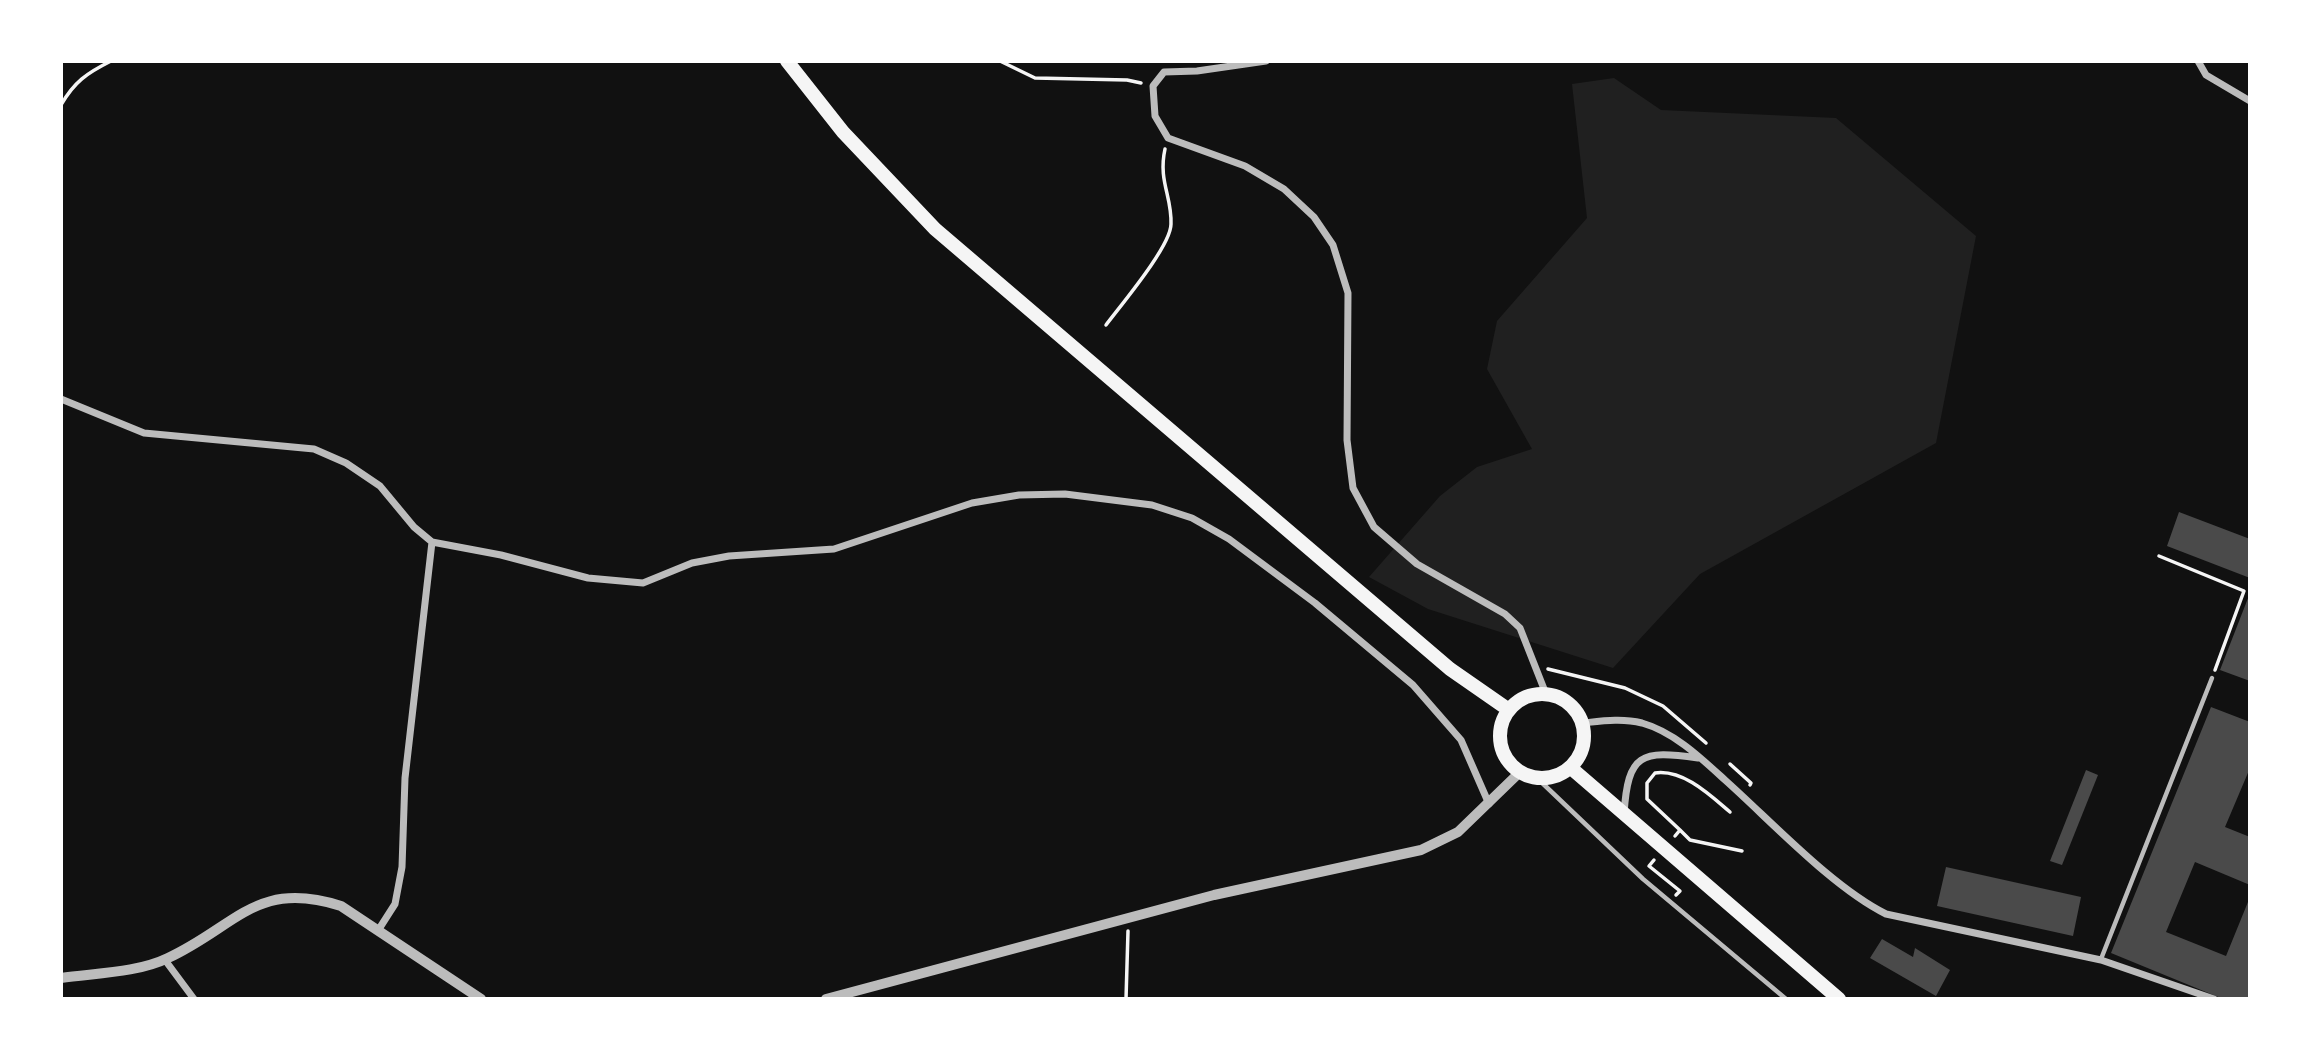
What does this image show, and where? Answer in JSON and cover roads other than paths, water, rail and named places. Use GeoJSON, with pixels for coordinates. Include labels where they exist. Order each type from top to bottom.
{"type":"FeatureCollection","features":[{"type":"Feature","properties":{"kind":"highway"},"geometry":{"type":"LineString","coordinates":[[787,61],[843,132],[935,229],[1450,669],[1509,710]]}},
{"type":"Feature","properties":{"kind":"highway"},"geometry":{"type":"LineString","coordinates":[[1546,694],[1569,703],[1583,723],[1583,747],[1571,768],[1550,779],[1538,779],[1519,772],[1502,750],[1499,736],[1509,710],[1519,700],[1546,694]]}},
{"type":"Feature","properties":{"kind":"highway"},"geometry":{"type":"LineString","coordinates":[[1571,768],[1839,999]]}},
{"type":"Feature","properties":{"kind":"street"},"geometry":{"type":"LineString","coordinates":[[1266,61],[1197,71],[1164,72],[1153,86],[1154,116],[1168,138],[1245,166],[1284,190],[1314,217],[1333,245],[1348,293],[1346,440],[1353,488],[1374,527],[1417,564],[1505,614],[1520,628],[1546,694]]}},
{"type":"Feature","properties":{"kind":"street"},"geometry":{"type":"LineString","coordinates":[[2197,61],[2206,75],[2250,101]]}},
{"type":"Feature","properties":{"kind":"street"},"geometry":{"type":"LineString","coordinates":[[61,399],[144,433],[314,449],[346,463],[380,485],[414,527],[432,542],[501,555],[587,578],[643,583],[692,563],[729,556],[834,549],[972,503],[1019,495],[1065,494],[1152,505],[1192,518],[1229,539],[1315,603],[1413,685],[1461,740],[1489,805]]}},
{"type":"Feature","properties":{"kind":"street"},"geometry":{"type":"LineString","coordinates":[[379,929],[395,904],[402,867],[405,778],[432,542]]}},
{"type":"Feature","properties":{"kind":"street"},"geometry":{"type":"LineString","coordinates":[[1583,723],[1619,720],[1640,722],[1662,730],[1702,759],[1856,896],[1886,914],[2101,960],[2214,999]]}},
{"type":"Feature","properties":{"kind":"street"},"geometry":{"type":"LineString","coordinates":[[1624,815],[1626,785],[1631,770],[1641,760],[1654,754],[1702,759]]}},
{"type":"Feature","properties":{"kind":"street"},"geometry":{"type":"LineString","coordinates":[[826,999],[1214,895],[1421,850],[1458,832],[1489,805],[1519,772]]}},
{"type":"Feature","properties":{"kind":"street"},"geometry":{"type":"LineString","coordinates":[[61,978],[165,960],[250,909],[291,896],[316,898],[341,906],[481,999]]}},
{"type":"Feature","properties":{"kind":"street"},"geometry":{"type":"LineString","coordinates":[[165,960],[194,999]]}},
{"type":"Feature","properties":{"kind":"lane"},"geometry":{"type":"LineString","coordinates":[[2101,960],[2212,678]]}},
{"type":"Feature","properties":{"kind":"lane"},"geometry":{"type":"LineString","coordinates":[[1538,779],[1572,814],[1671,902],[1786,999]]}}]}
